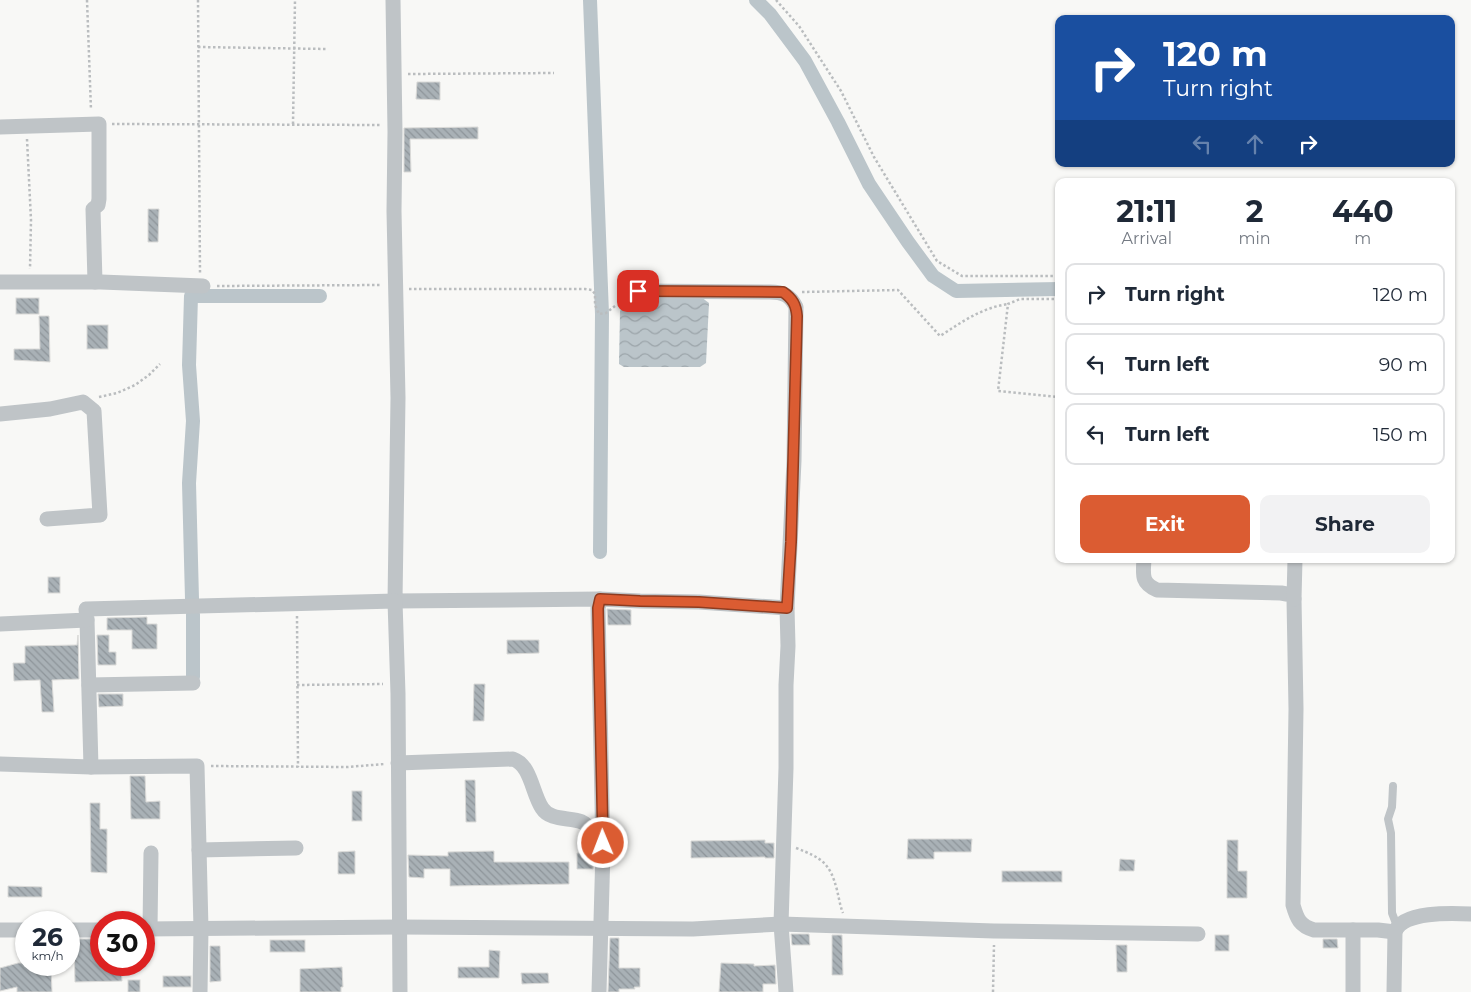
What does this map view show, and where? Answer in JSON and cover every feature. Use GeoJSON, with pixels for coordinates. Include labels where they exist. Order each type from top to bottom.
{"type":"FeatureCollection","features":[{"type":"Feature","properties":{"kind":"street"},"geometry":{"type":"LineString","coordinates":[[394,0],[394,211],[398,398],[395,601],[398,684],[400,992]]}},
{"type":"Feature","properties":{"kind":"street"},"geometry":{"type":"LineString","coordinates":[[0,127],[95,124],[100,199],[98,205],[93,209],[95,282]]}},
{"type":"Feature","properties":{"kind":"street"},"geometry":{"type":"LineString","coordinates":[[0,282],[95,282],[201,286]]}},
{"type":"Feature","properties":{"kind":"street"},"geometry":{"type":"LineString","coordinates":[[625,296],[638,291],[783,292],[790,297],[796,307],[791,542],[787,608],[786,768],[781,924],[786,992]]}},
{"type":"Feature","properties":{"kind":"street"},"geometry":{"type":"LineString","coordinates":[[0,414],[50,409],[83,402],[94,412],[100,516],[47,519]]}},
{"type":"Feature","properties":{"kind":"street"},"geometry":{"type":"LineString","coordinates":[[1144,563],[1143,577],[1148,586],[1157,590],[1281,593],[1292,595],[1294,599]]}},
{"type":"Feature","properties":{"kind":"street"},"geometry":{"type":"LineString","coordinates":[[1295,563],[1296,709],[1293,905],[1298,921],[1305,927],[1314,930],[1396,929]]}},
{"type":"Feature","properties":{"kind":"street"},"geometry":{"type":"LineString","coordinates":[[598,992],[603,850],[598,608],[600,599]]}},
{"type":"Feature","properties":{"kind":"street"},"geometry":{"type":"LineString","coordinates":[[91,767],[86,609],[395,601],[600,599],[699,602],[787,608]]}},
{"type":"Feature","properties":{"kind":"street"},"geometry":{"type":"LineString","coordinates":[[0,624],[87,620]]}},
{"type":"Feature","properties":{"kind":"street"},"geometry":{"type":"LineString","coordinates":[[88,685],[193,683]]}},
{"type":"Feature","properties":{"kind":"street"},"geometry":{"type":"LineString","coordinates":[[398,763],[513,759],[520,761],[526,770],[543,810],[557,817],[582,822],[587,826],[603,850]]}},
{"type":"Feature","properties":{"kind":"street"},"geometry":{"type":"LineString","coordinates":[[0,764],[91,767],[197,766],[201,929],[200,992]]}},
{"type":"Feature","properties":{"kind":"street"},"geometry":{"type":"LineString","coordinates":[[199,850],[296,848]]}},
{"type":"Feature","properties":{"kind":"street"},"geometry":{"type":"LineString","coordinates":[[148,911],[151,853]]}},
{"type":"Feature","properties":{"kind":"street"},"geometry":{"type":"LineString","coordinates":[[1394,992],[1396,929],[1403,921],[1417,917],[1471,914]]}},
{"type":"Feature","properties":{"kind":"street"},"geometry":{"type":"LineString","coordinates":[[155,929],[399,926],[693,929],[781,924],[994,931],[1198,934]]}},
{"type":"Feature","properties":{"kind":"street"},"geometry":{"type":"LineString","coordinates":[[0,930],[15,930]]}},
{"type":"Feature","properties":{"kind":"street"},"geometry":{"type":"LineString","coordinates":[[1353,930],[1353,992]]}},
{"type":"Feature","properties":{"kind":"lane"},"geometry":{"type":"LineString","coordinates":[[1393,786],[1392,807],[1388,819],[1391,833],[1392,913],[1396,929]]}},
{"type":"Feature","properties":{"kind":"path"},"geometry":{"type":"LineString","coordinates":[[87,0],[95,124],[395,125]]}},
{"type":"Feature","properties":{"kind":"path"},"geometry":{"type":"LineString","coordinates":[[198,0],[201,286]]}},
{"type":"Feature","properties":{"kind":"path"},"geometry":{"type":"LineString","coordinates":[[293,124],[295,0]]}},
{"type":"Feature","properties":{"kind":"path"},"geometry":{"type":"LineString","coordinates":[[776,0],[799,26],[841,91],[874,157],[937,262],[962,276],[1055,276]]}},
{"type":"Feature","properties":{"kind":"path"},"geometry":{"type":"LineString","coordinates":[[198,47],[327,49]]}},
{"type":"Feature","properties":{"kind":"path"},"geometry":{"type":"LineString","coordinates":[[394,74],[554,73]]}},
{"type":"Feature","properties":{"kind":"path"},"geometry":{"type":"LineString","coordinates":[[26,126],[31,220],[29,282]]}},
{"type":"Feature","properties":{"kind":"path"},"geometry":{"type":"LineString","coordinates":[[783,292],[898,290],[940,336],[978,312],[992,306],[1008,304],[1020,299],[1055,299]]}},
{"type":"Feature","properties":{"kind":"path"},"geometry":{"type":"LineString","coordinates":[[1008,304],[998,391],[1055,397]]}},
{"type":"Feature","properties":{"kind":"path"},"geometry":{"type":"LineString","coordinates":[[599,314],[606,314]]}},
{"type":"Feature","properties":{"kind":"path"},"geometry":{"type":"LineString","coordinates":[[83,402],[117,393],[135,385],[160,364]]}},
{"type":"Feature","properties":{"kind":"path"},"geometry":{"type":"LineString","coordinates":[[297,604],[298,767]]}},
{"type":"Feature","properties":{"kind":"path"},"geometry":{"type":"LineString","coordinates":[[297,685],[398,684]]}},
{"type":"Feature","properties":{"kind":"path"},"geometry":{"type":"LineString","coordinates":[[197,766],[362,767],[398,763]]}},
{"type":"Feature","properties":{"kind":"path"},"geometry":{"type":"LineString","coordinates":[[784,837],[792,846],[817,856],[828,866],[834,880],[842,911],[851,926]]}},
{"type":"Feature","properties":{"kind":"path"},"geometry":{"type":"LineString","coordinates":[[993,992],[994,931]]}},
{"type":"Feature","properties":{"kind":"water"},"geometry":{"type":"Polygon","coordinates":[[[641,296],[701,297],[709,303],[706,363],[700,367],[624,367],[619,364],[620,311],[628,300],[641,296]]]}},
{"type":"Feature","properties":{"kind":"building"},"geometry":{"type":"Polygon","coordinates":[[[417,82],[440,82],[440,100],[416,99],[417,82]]]}},
{"type":"Feature","properties":{"kind":"building"},"geometry":{"type":"Polygon","coordinates":[[[478,127],[478,139],[410,139],[411,172],[404,172],[404,128],[478,127]]]}},
{"type":"Feature","properties":{"kind":"building"},"geometry":{"type":"Polygon","coordinates":[[[148,209],[159,209],[158,242],[148,242],[148,209]]]}},
{"type":"Feature","properties":{"kind":"building"},"geometry":{"type":"Polygon","coordinates":[[[16,298],[39,298],[39,314],[16,314],[16,298]]]}},
{"type":"Feature","properties":{"kind":"building"},"geometry":{"type":"Polygon","coordinates":[[[39,316],[49,316],[50,362],[14,360],[14,349],[40,349],[39,316]]]}},
{"type":"Feature","properties":{"kind":"building"},"geometry":{"type":"Polygon","coordinates":[[[87,325],[108,325],[108,349],[87,349],[87,325]]]}},
{"type":"Feature","properties":{"kind":"building"},"geometry":{"type":"Polygon","coordinates":[[[48,577],[60,577],[60,593],[48,593],[48,577]]]}},
{"type":"Feature","properties":{"kind":"building"},"geometry":{"type":"Polygon","coordinates":[[[607,609],[631,610],[631,625],[608,625],[607,609]]]}},
{"type":"Feature","properties":{"kind":"building"},"geometry":{"type":"Polygon","coordinates":[[[147,617],[147,624],[157,624],[157,649],[132,649],[132,630],[107,630],[107,618],[147,617]]]}},
{"type":"Feature","properties":{"kind":"building"},"geometry":{"type":"Polygon","coordinates":[[[78,635],[79,679],[52,680],[54,712],[42,712],[40,680],[14,681],[13,663],[25,663],[25,646],[77,645],[78,635]]]}},
{"type":"Feature","properties":{"kind":"building"},"geometry":{"type":"Polygon","coordinates":[[[97,635],[109,635],[109,652],[116,652],[116,665],[98,665],[97,635]]]}},
{"type":"Feature","properties":{"kind":"building"},"geometry":{"type":"Polygon","coordinates":[[[507,640],[539,640],[539,653],[507,654],[507,640]]]}},
{"type":"Feature","properties":{"kind":"building"},"geometry":{"type":"Polygon","coordinates":[[[474,684],[485,684],[484,721],[473,721],[474,684]]]}},
{"type":"Feature","properties":{"kind":"building"},"geometry":{"type":"Polygon","coordinates":[[[98,694],[123,694],[123,706],[99,707],[98,694]]]}},
{"type":"Feature","properties":{"kind":"building"},"geometry":{"type":"Polygon","coordinates":[[[130,776],[145,776],[146,802],[160,801],[160,819],[131,819],[130,776]]]}},
{"type":"Feature","properties":{"kind":"building"},"geometry":{"type":"Polygon","coordinates":[[[465,780],[475,780],[476,822],[466,822],[465,780]]]}},
{"type":"Feature","properties":{"kind":"building"},"geometry":{"type":"Polygon","coordinates":[[[352,791],[362,791],[362,821],[352,821],[352,791]]]}},
{"type":"Feature","properties":{"kind":"building"},"geometry":{"type":"Polygon","coordinates":[[[90,803],[100,803],[100,829],[107,829],[107,873],[91,872],[90,803]]]}},
{"type":"Feature","properties":{"kind":"building"},"geometry":{"type":"Polygon","coordinates":[[[908,839],[972,839],[971,852],[934,852],[934,859],[907,859],[908,839]]]}},
{"type":"Feature","properties":{"kind":"building"},"geometry":{"type":"Polygon","coordinates":[[[765,840],[765,843],[774,843],[774,858],[691,858],[691,841],[765,840]]]}},
{"type":"Feature","properties":{"kind":"building"},"geometry":{"type":"Polygon","coordinates":[[[1227,840],[1238,840],[1238,871],[1247,871],[1247,898],[1227,898],[1227,840]]]}},
{"type":"Feature","properties":{"kind":"building"},"geometry":{"type":"Polygon","coordinates":[[[355,851],[355,874],[338,874],[338,852],[355,851]]]}},
{"type":"Feature","properties":{"kind":"building"},"geometry":{"type":"Polygon","coordinates":[[[494,851],[494,862],[569,862],[569,884],[450,886],[450,869],[424,869],[424,878],[409,877],[408,855],[448,856],[448,852],[494,851]]]}},
{"type":"Feature","properties":{"kind":"building"},"geometry":{"type":"Polygon","coordinates":[[[577,853],[594,853],[593,869],[577,869],[577,853]]]}},
{"type":"Feature","properties":{"kind":"building"},"geometry":{"type":"Polygon","coordinates":[[[1120,859],[1135,860],[1134,871],[1119,871],[1120,859]]]}},
{"type":"Feature","properties":{"kind":"building"},"geometry":{"type":"Polygon","coordinates":[[[1002,871],[1062,871],[1062,882],[1002,882],[1002,871]]]}},
{"type":"Feature","properties":{"kind":"building"},"geometry":{"type":"Polygon","coordinates":[[[8,886],[42,887],[42,897],[8,897],[8,886]]]}},
{"type":"Feature","properties":{"kind":"building"},"geometry":{"type":"Polygon","coordinates":[[[791,934],[809,934],[810,945],[792,945],[791,934]]]}},
{"type":"Feature","properties":{"kind":"building"},"geometry":{"type":"Polygon","coordinates":[[[832,935],[842,935],[843,975],[832,975],[832,935]]]}},
{"type":"Feature","properties":{"kind":"building"},"geometry":{"type":"Polygon","coordinates":[[[1215,935],[1229,935],[1229,951],[1215,951],[1215,935]]]}},
{"type":"Feature","properties":{"kind":"building"},"geometry":{"type":"Polygon","coordinates":[[[610,938],[619,938],[619,968],[640,968],[640,987],[634,987],[635,989],[619,989],[619,992],[608,992],[610,938]]]}},
{"type":"Feature","properties":{"kind":"building"},"geometry":{"type":"Polygon","coordinates":[[[80,939],[90,939],[90,976],[122,976],[122,981],[75,982],[75,976],[80,976],[80,939]]]}},
{"type":"Feature","properties":{"kind":"building"},"geometry":{"type":"Polygon","coordinates":[[[1323,939],[1337,939],[1338,948],[1323,948],[1323,939]]]}},
{"type":"Feature","properties":{"kind":"building"},"geometry":{"type":"Polygon","coordinates":[[[270,940],[305,940],[305,952],[270,952],[270,940]]]}},
{"type":"Feature","properties":{"kind":"building"},"geometry":{"type":"Polygon","coordinates":[[[1116,945],[1127,945],[1127,972],[1117,972],[1116,945]]]}},
{"type":"Feature","properties":{"kind":"building"},"geometry":{"type":"Polygon","coordinates":[[[210,946],[220,946],[221,981],[210,982],[210,946]]]}},
{"type":"Feature","properties":{"kind":"building"},"geometry":{"type":"Polygon","coordinates":[[[489,950],[500,951],[499,978],[458,978],[458,967],[489,967],[489,950]]]}},
{"type":"Feature","properties":{"kind":"building"},"geometry":{"type":"Polygon","coordinates":[[[721,963],[754,964],[754,966],[775,965],[776,984],[763,984],[763,992],[719,992],[721,963]]]}},
{"type":"Feature","properties":{"kind":"building"},"geometry":{"type":"Polygon","coordinates":[[[15,964],[15,976],[51,976],[52,992],[17,992],[17,987],[0,991],[0,968],[15,964]]]}},
{"type":"Feature","properties":{"kind":"building"},"geometry":{"type":"Polygon","coordinates":[[[342,967],[343,987],[341,987],[341,992],[300,992],[300,969],[342,967]]]}},
{"type":"Feature","properties":{"kind":"building"},"geometry":{"type":"Polygon","coordinates":[[[521,973],[548,973],[549,983],[522,984],[521,973]]]}},
{"type":"Feature","properties":{"kind":"building"},"geometry":{"type":"Polygon","coordinates":[[[163,976],[191,976],[191,987],[163,987],[163,976]]]}},
{"type":"Feature","properties":{"kind":"building"},"geometry":{"type":"Polygon","coordinates":[[[128,980],[140,980],[140,992],[128,992],[128,980]]]}},
{"type":"Feature","properties":{"kind":"waterway"},"geometry":{"type":"LineString","coordinates":[[590,0],[602,314],[600,552]]}},
{"type":"Feature","properties":{"kind":"waterway"},"geometry":{"type":"LineString","coordinates":[[756,0],[770,14],[805,61],[869,184],[933,276],[956,291],[1055,289]]}},
{"type":"Feature","properties":{"kind":"waterway"},"geometry":{"type":"LineString","coordinates":[[192,599],[189,483],[193,421],[189,365],[191,296],[320,296]]}},
{"type":"Feature","properties":{"kind":"waterway"},"geometry":{"type":"LineString","coordinates":[[193,614],[193,677]]}},
{"type":"Feature","properties":{"kind":"route"},"geometry":{"type":"LineString","coordinates":[[603,843],[598,608],[600,599],[699,602],[787,608],[794,461],[796,307],[790,297],[783,292],[638,291]]}}]}
